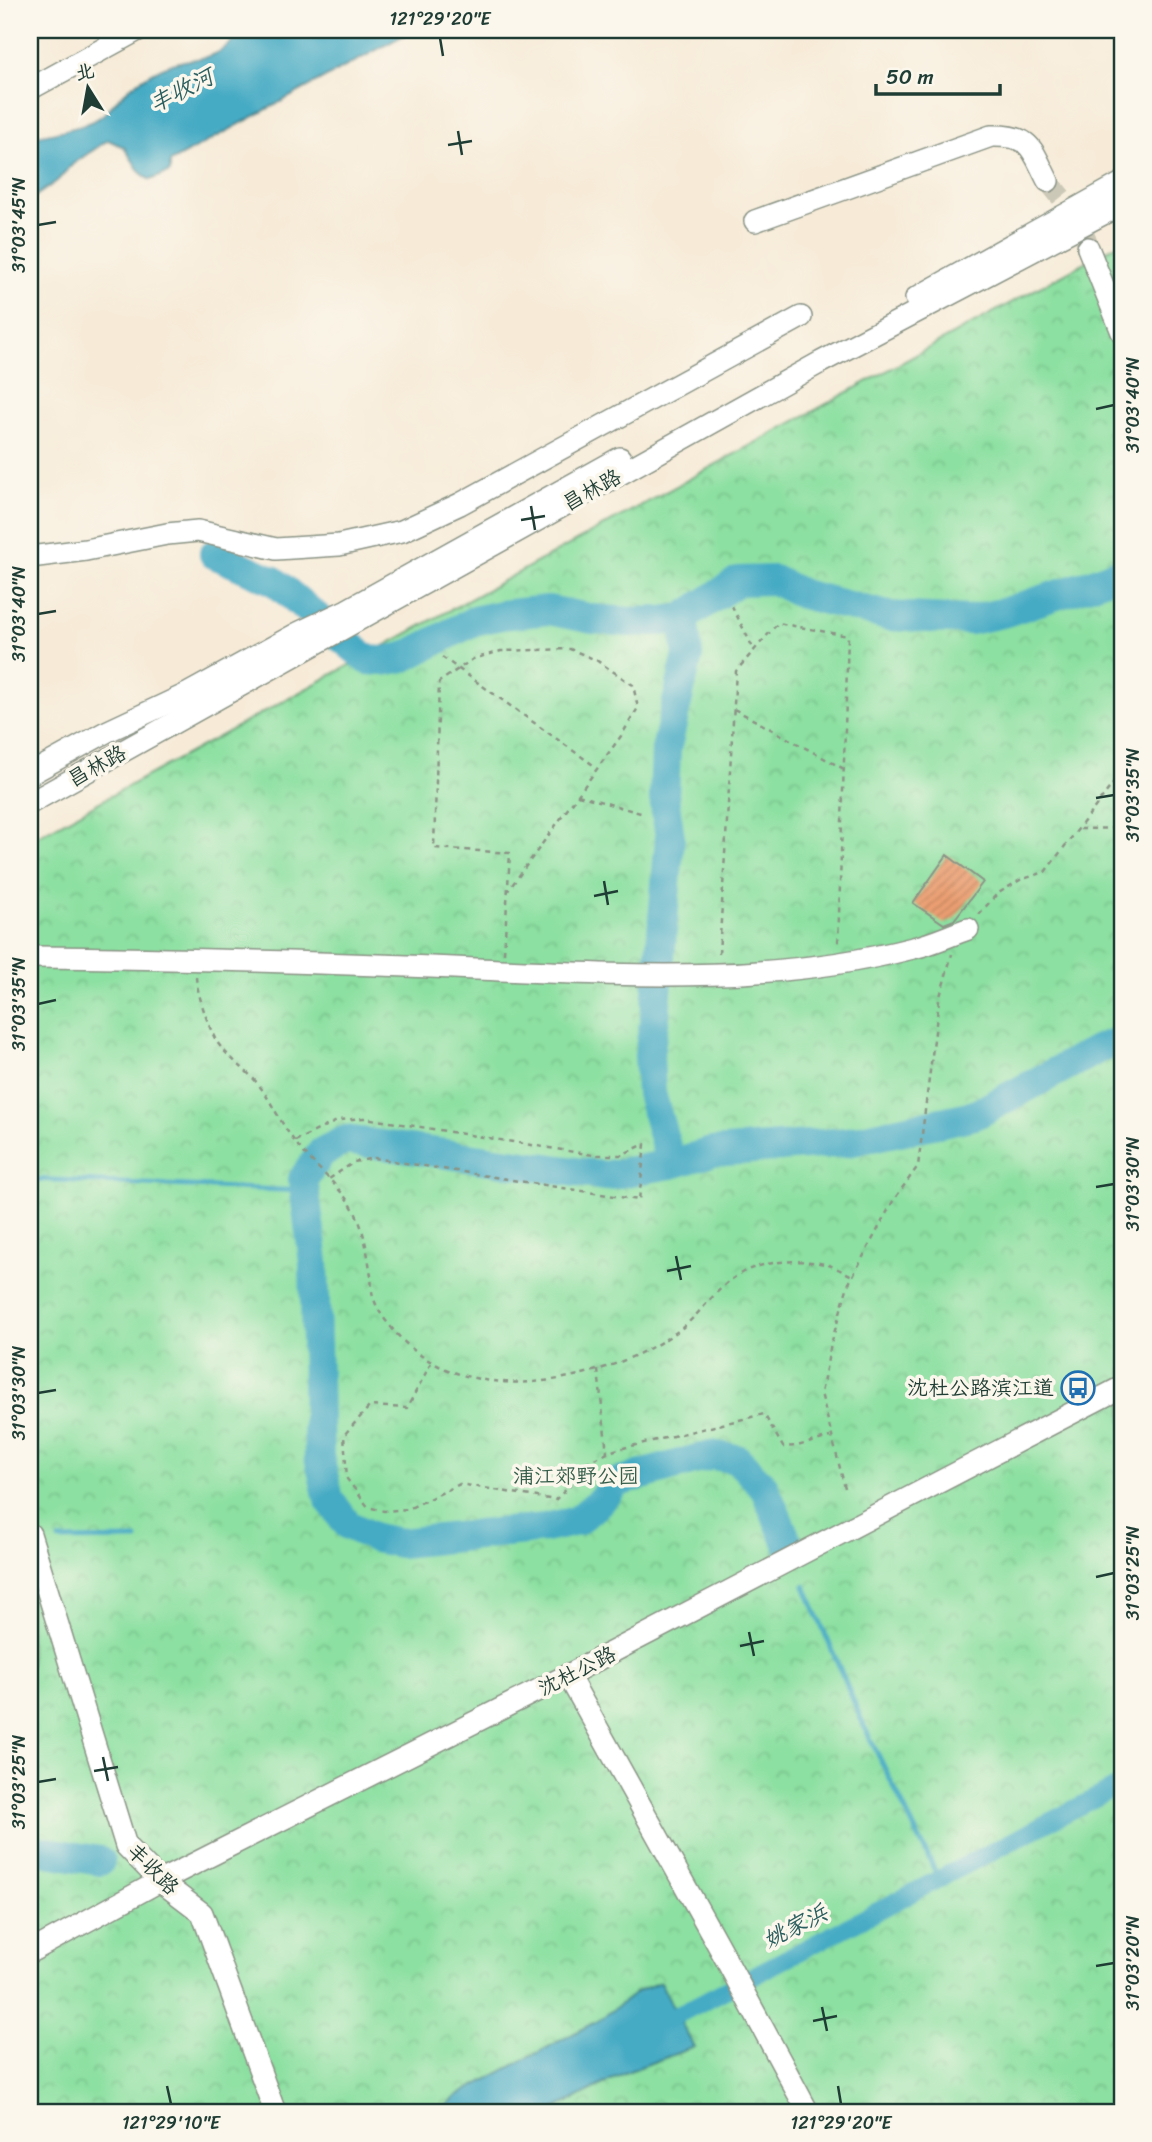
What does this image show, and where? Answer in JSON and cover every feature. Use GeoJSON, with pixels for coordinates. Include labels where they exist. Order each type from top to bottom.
{"type":"FeatureCollection","features":[{"type":"Feature","properties":{"kind":"street"},"geometry":{"type":"LineString","coordinates":[[30,89],[138,30]]}},
{"type":"Feature","properties":{"kind":"street"},"geometry":{"type":"LineString","coordinates":[[755,221],[991,136],[1012,136],[1029,144],[1048,181]]}},
{"type":"Feature","properties":{"kind":"street","name":"昌林路"},"geometry":{"type":"LineString","coordinates":[[353,615],[546,498],[817,353],[1122,183]]}},
{"type":"Feature","properties":{"kind":"street","name":"昌林路"},"geometry":{"type":"LineString","coordinates":[[30,803],[306,640],[1122,204]]}},
{"type":"Feature","properties":{"kind":"street"},"geometry":{"type":"LineString","coordinates":[[1088,248],[1122,332]]}},
{"type":"Feature","properties":{"kind":"street"},"geometry":{"type":"LineString","coordinates":[[30,557],[198,531],[275,550],[340,545],[402,531],[460,504],[800,317]]}},
{"type":"Feature","properties":{"kind":"street","name":"昌林路"},"geometry":{"type":"LineString","coordinates":[[30,774],[106,732],[306,640]]}},
{"type":"Feature","properties":{"kind":"street"},"geometry":{"type":"LineString","coordinates":[[30,957],[194,958],[638,976],[718,975],[837,963],[915,948],[968,929]]}},
{"type":"Feature","properties":{"kind":"street","name":"沈杜公路"},"geometry":{"type":"LineString","coordinates":[[30,1952],[160,1881],[568,1675],[1122,1387]]}},
{"type":"Feature","properties":{"kind":"street","name":"丰收路"},"geometry":{"type":"LineString","coordinates":[[30,1534],[126,1846],[160,1881],[202,1913],[275,2112]]}},
{"type":"Feature","properties":{"kind":"street"},"geometry":{"type":"LineString","coordinates":[[568,1675],[808,2112]]}},
{"type":"Feature","properties":{"kind":"path"},"geometry":{"type":"LineString","coordinates":[[732,606],[754,650]]}},
{"type":"Feature","properties":{"kind":"path"},"geometry":{"type":"LineString","coordinates":[[718,975],[736,671],[778,623],[848,636],[837,963]]}},
{"type":"Feature","properties":{"kind":"path"},"geometry":{"type":"LineString","coordinates":[[503,970],[510,853],[434,848],[439,682],[473,659],[501,651],[570,649],[596,660],[633,685],[638,708],[508,892]]}},
{"type":"Feature","properties":{"kind":"path"},"geometry":{"type":"LineString","coordinates":[[442,657],[597,768]]}},
{"type":"Feature","properties":{"kind":"path"},"geometry":{"type":"LineString","coordinates":[[734,709],[844,769]]}},
{"type":"Feature","properties":{"kind":"path"},"geometry":{"type":"LineString","coordinates":[[845,1488],[821,1393],[831,1344],[853,1276],[893,1201],[918,1166],[939,1000],[951,955],[997,894],[1020,880],[1045,872],[1122,772]]}},
{"type":"Feature","properties":{"kind":"path"},"geometry":{"type":"LineString","coordinates":[[578,795],[644,814]]}},
{"type":"Feature","properties":{"kind":"path"},"geometry":{"type":"LineString","coordinates":[[1078,829],[1122,828]]}},
{"type":"Feature","properties":{"kind":"path"},"geometry":{"type":"LineString","coordinates":[[194,958],[197,992],[217,1041],[258,1084],[295,1141],[350,1202],[365,1240],[374,1301],[396,1333],[431,1363],[470,1378],[498,1382],[534,1381],[598,1370],[626,1360],[680,1330],[721,1287],[750,1269],[784,1262],[806,1262],[829,1265],[853,1276]]}},
{"type":"Feature","properties":{"kind":"path"},"geometry":{"type":"LineString","coordinates":[[295,1141],[339,1120],[365,1118],[593,1155],[621,1155],[645,1144],[639,1200],[374,1158],[354,1161],[329,1179]]}},
{"type":"Feature","properties":{"kind":"path"},"geometry":{"type":"LineString","coordinates":[[431,1363],[407,1408],[370,1406],[344,1434],[347,1479],[368,1507],[384,1511],[408,1509],[460,1484],[555,1500],[569,1488],[580,1465],[607,1453],[764,1414],[783,1447],[830,1437]]}},
{"type":"Feature","properties":{"kind":"path"},"geometry":{"type":"LineString","coordinates":[[598,1370],[607,1453]]}},
{"type":"Feature","properties":{"kind":"green space","name":"浦江郊野公园"},"geometry":{"type":"Polygon","coordinates":[[[1122,242],[1122,2112],[30,2112],[30,840],[1122,242]]]}},
{"type":"Feature","properties":{"kind":"water","name":"丰收河"},"geometry":{"type":"Polygon","coordinates":[[[242,30],[413,30],[170,162],[170,172],[150,180],[140,172],[124,147],[108,140],[73,164],[57,181],[30,200],[30,141],[37,136],[96,119],[106,113],[136,83],[174,63],[213,55],[232,42],[242,30]]]}},
{"type":"Feature","properties":{"kind":"water"},"geometry":{"type":"Polygon","coordinates":[[[660,1982],[694,2047],[624,2073],[550,2112],[432,2112],[436,2109],[441,2111],[458,2095],[599,2020],[638,1991],[660,1982]]]}},
{"type":"Feature","properties":{"kind":"building"},"geometry":{"type":"Polygon","coordinates":[[[947,855],[983,882],[954,920],[944,924],[913,903],[947,855]]]}},
{"type":"Feature","properties":{"kind":"waterway"},"geometry":{"type":"LineString","coordinates":[[214,554],[274,581],[368,660],[383,661],[405,657],[474,621],[501,615],[548,610],[593,619],[629,622],[683,618],[738,581],[774,580],[802,594],[888,616],[970,620],[1006,612],[1122,571]]}},
{"type":"Feature","properties":{"kind":"waterway"},"geometry":{"type":"LineString","coordinates":[[671,1164],[651,1093],[649,1055],[655,1016],[670,837],[664,798],[666,750],[688,655],[683,618]]}},
{"type":"Feature","properties":{"kind":"waterway"},"geometry":{"type":"LineString","coordinates":[[789,1546],[764,1487],[737,1459],[711,1455],[618,1482],[577,1521],[545,1528],[400,1543],[375,1538],[348,1525],[329,1499],[319,1457],[314,1262],[303,1179],[322,1152],[346,1140],[604,1176],[671,1164],[712,1152],[847,1142],[975,1115],[1098,1049],[1122,1040]]}},
{"type":"Feature","properties":{"kind":"waterway"},"geometry":{"type":"LineString","coordinates":[[30,1179],[305,1191]]}},
{"type":"Feature","properties":{"kind":"waterway"},"geometry":{"type":"LineString","coordinates":[[59,1540],[137,1539]]}},
{"type":"Feature","properties":{"kind":"waterway"},"geometry":{"type":"LineString","coordinates":[[805,1586],[864,1726],[939,1879]]}},
{"type":"Feature","properties":{"kind":"waterway","name":"姚家浜"},"geometry":{"type":"LineString","coordinates":[[658,2025],[1122,1784]]}},
{"type":"Feature","properties":{"kind":"waterway"},"geometry":{"type":"LineString","coordinates":[[30,1849],[100,1861]]}},
{"type":"Feature","properties":{"kind":"tunnel"},"geometry":{"type":"LineString","coordinates":[[1048,181],[1077,221],[1088,248]]}},
{"type":"Feature","properties":{"kind":"place","name":"沈杜公路滨江道"},"geometry":{"type":"Point","coordinates":[1078,1388]}}]}
